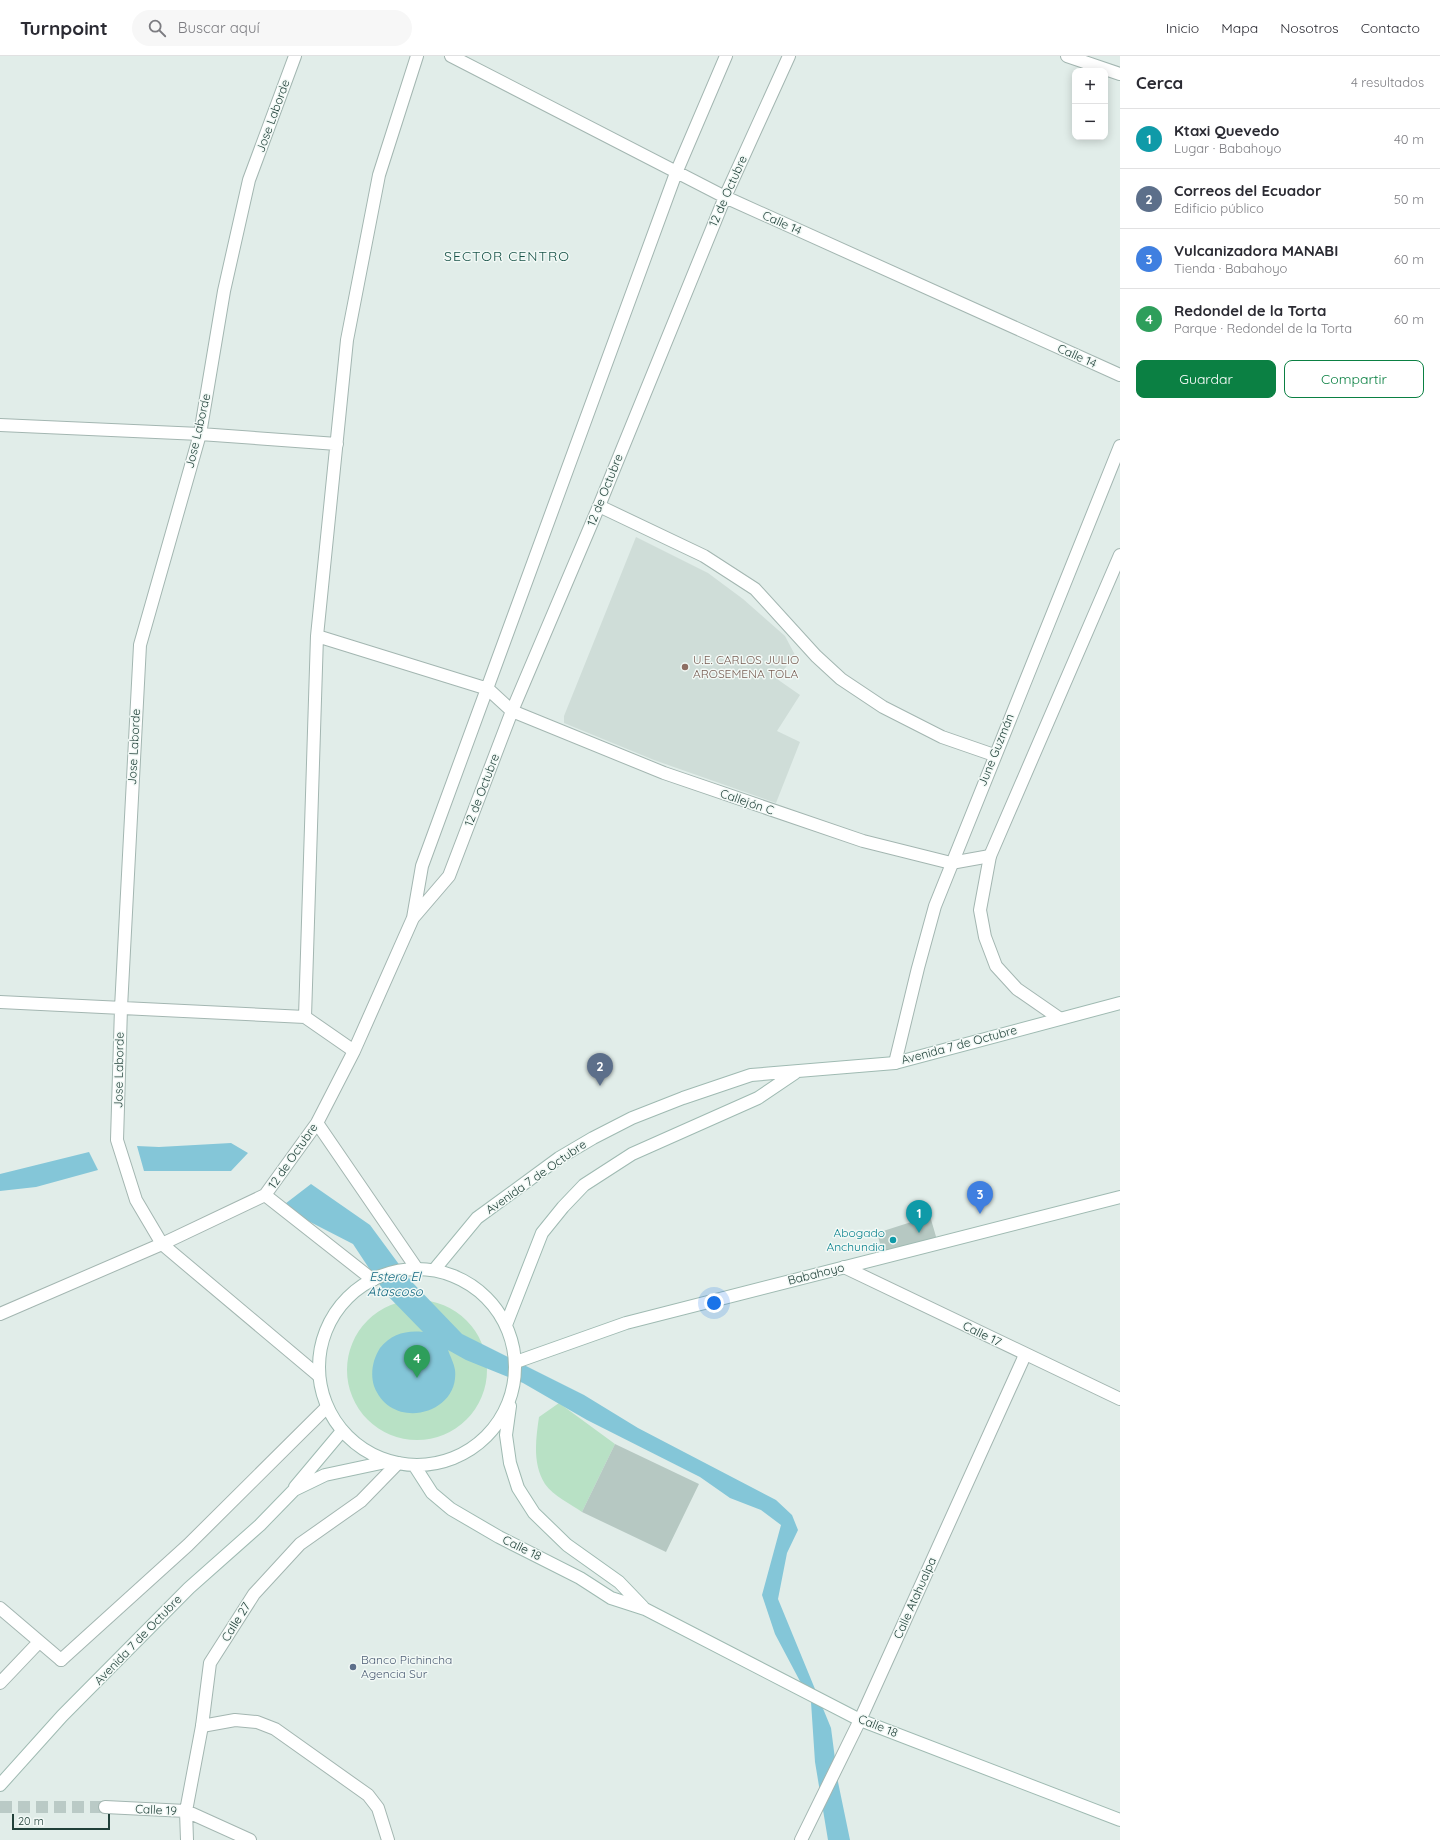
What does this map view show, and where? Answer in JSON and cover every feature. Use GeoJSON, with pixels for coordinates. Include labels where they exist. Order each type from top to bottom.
{"type":"FeatureCollection","features":[{"type":"Feature","properties":{"kind":"street","name":"Jose Laborde"},"geometry":{"type":"LineString","coordinates":[[295,56],[249,180],[224,291],[200,434],[140,645],[121,1008],[117,1140],[136,1200],[162,1244],[319,1376]]}},
{"type":"Feature","properties":{"kind":"street"},"geometry":{"type":"LineString","coordinates":[[305,1017],[317,636],[347,340],[379,175],[417,56]]}},
{"type":"Feature","properties":{"kind":"street","name":"Calle 14"},"geometry":{"type":"LineString","coordinates":[[451,56],[725,197],[1120,375]]}},
{"type":"Feature","properties":{"kind":"street","name":"12 de Octubre"},"geometry":{"type":"LineString","coordinates":[[0,1314],[162,1244],[265,1195],[317,1123],[354,1051],[413,918],[422,866],[676,172],[726,56]]}},
{"type":"Feature","properties":{"kind":"street","name":"12 de Octubre"},"geometry":{"type":"LineString","coordinates":[[413,918],[449,876],[512,711],[599,506],[725,197],[789,56]]}},
{"type":"Feature","properties":{"kind":"street"},"geometry":{"type":"LineString","coordinates":[[1067,56],[1120,74]]}},
{"type":"Feature","properties":{"kind":"street"},"geometry":{"type":"LineString","coordinates":[[0,425],[200,434],[337,444]]}},
{"type":"Feature","properties":{"kind":"street","name":"June Guzmán"},"geometry":{"type":"LineString","coordinates":[[895,1063],[934,906],[1120,446]]}},
{"type":"Feature","properties":{"kind":"street"},"geometry":{"type":"LineString","coordinates":[[599,506],[704,556],[755,589],[816,656],[831,670],[841,679],[883,708],[942,737],[994,755]]}},
{"type":"Feature","properties":{"kind":"street"},"geometry":{"type":"LineString","coordinates":[[1060,1018],[1017,989],[996,966],[984,937],[980,910],[990,856],[1120,555]]}},
{"type":"Feature","properties":{"kind":"street"},"geometry":{"type":"LineString","coordinates":[[317,636],[488,689],[512,711]]}},
{"type":"Feature","properties":{"kind":"street","name":"Callejón C"},"geometry":{"type":"LineString","coordinates":[[512,711],[664,773],[863,841],[951,863],[990,856]]}},
{"type":"Feature","properties":{"kind":"street"},"geometry":{"type":"LineString","coordinates":[[0,1002],[305,1017],[354,1051]]}},
{"type":"Feature","properties":{"kind":"street","name":"Avenida 7 de Octubre"},"geometry":{"type":"LineString","coordinates":[[434,1270],[477,1218],[559,1158],[593,1138],[647,1112],[751,1075],[895,1063],[1060,1018],[1120,1004]]}},
{"type":"Feature","properties":{"kind":"street","name":"Avenida 7 de Octubre"},"geometry":{"type":"LineString","coordinates":[[506,1325],[542,1233],[563,1207],[584,1185],[632,1154],[758,1098],[796,1072]]}},
{"type":"Feature","properties":{"kind":"street"},"geometry":{"type":"LineString","coordinates":[[317,1123],[417,1269]]}},
{"type":"Feature","properties":{"kind":"street"},"geometry":{"type":"LineString","coordinates":[[265,1195],[373,1280]]}},
{"type":"Feature","properties":{"kind":"street","name":"Babahoyo"},"geometry":{"type":"LineString","coordinates":[[516,1362],[626,1323],[1120,1197]]}},
{"type":"Feature","properties":{"kind":"street","name":"Calle 17"},"geometry":{"type":"LineString","coordinates":[[844,1267],[1025,1355],[1120,1399]]}},
{"type":"Feature","properties":{"kind":"street","name":"Calle 18"},"geometry":{"type":"LineString","coordinates":[[386,1462],[363,1450],[342,1431],[327,1407],[319,1376],[321,1344],[332,1318],[350,1296],[373,1280],[400,1270],[434,1270],[463,1281],[488,1299],[506,1325],[513,1343],[516,1362],[515,1380],[506,1435],[510,1463],[518,1488],[534,1513],[567,1545],[619,1582],[645,1609]]}},
{"type":"Feature","properties":{"kind":"street","name":"Calle Atahualpa"},"geometry":{"type":"LineString","coordinates":[[801,1840],[860,1720],[1025,1355]]}},
{"type":"Feature","properties":{"kind":"street"},"geometry":{"type":"LineString","coordinates":[[386,1462],[414,1465],[446,1461],[474,1447],[497,1425],[512,1396]]}},
{"type":"Feature","properties":{"kind":"street"},"geometry":{"type":"LineString","coordinates":[[0,1608],[61,1660],[188,1545],[327,1407]]}},
{"type":"Feature","properties":{"kind":"street","name":"Avenida 7 de Octubre"},"geometry":{"type":"LineString","coordinates":[[283,1502],[342,1431]]}},
{"type":"Feature","properties":{"kind":"street","name":"Avenida 7 de Octubre"},"geometry":{"type":"LineString","coordinates":[[0,1785],[62,1716],[189,1588],[260,1525],[294,1490],[325,1475],[386,1462]]}},
{"type":"Feature","properties":{"kind":"street","name":"Calle 27"},"geometry":{"type":"LineString","coordinates":[[187,1840],[186,1811],[202,1726],[210,1663],[254,1594],[300,1544],[361,1501],[398,1463]]}},
{"type":"Feature","properties":{"kind":"street","name":"Calle 18"},"geometry":{"type":"LineString","coordinates":[[414,1465],[432,1493],[451,1509],[499,1537],[580,1578],[611,1598],[645,1609],[860,1720],[1120,1820]]}},
{"type":"Feature","properties":{"kind":"street"},"geometry":{"type":"LineString","coordinates":[[0,1683],[39,1642]]}},
{"type":"Feature","properties":{"kind":"street"},"geometry":{"type":"LineString","coordinates":[[202,1726],[235,1720],[257,1722],[275,1729],[368,1795],[378,1808],[388,1840]]}},
{"type":"Feature","properties":{"kind":"street","name":"Calle 19"},"geometry":{"type":"LineString","coordinates":[[105,1807],[186,1811],[250,1840]]}},
{"type":"Feature","properties":{"kind":"shaded area","name":"U.E. CARLOS JULIO AROSEMENA TOLA"},"geometry":{"type":"Polygon","coordinates":[[[636,537],[708,573],[743,599],[785,636],[795,655],[777,679],[800,695],[777,731],[800,742],[776,803],[654,760],[564,723],[564,716],[636,537]]]}},
{"type":"Feature","properties":{"kind":"green space"},"geometry":{"type":"Polygon","coordinates":[[[417,1300],[437,1303],[444,1306],[456,1312],[471,1326],[484,1350],[487,1370],[484,1390],[481,1397],[475,1409],[461,1424],[437,1437],[417,1440],[397,1437],[390,1434],[378,1428],[363,1414],[350,1390],[347,1370],[350,1350],[353,1343],[359,1331],[373,1316],[397,1303],[417,1300]]]}},
{"type":"Feature","properties":{"kind":"green space"},"geometry":{"type":"Polygon","coordinates":[[[559,1403],[615,1444],[582,1512],[557,1496],[548,1488],[538,1468],[536,1451],[539,1417],[559,1403]]]}},
{"type":"Feature","properties":{"kind":"water"},"geometry":{"type":"Polygon","coordinates":[[[231,1143],[248,1153],[231,1171],[144,1171],[137,1146],[159,1147],[231,1143]]]}},
{"type":"Feature","properties":{"kind":"water"},"geometry":{"type":"Polygon","coordinates":[[[89,1152],[98,1170],[36,1187],[0,1191],[0,1174],[89,1152]]]}},
{"type":"Feature","properties":{"kind":"water","name":"Estero El Atascoso"},"geometry":{"type":"Polygon","coordinates":[[[311,1184],[370,1225],[412,1282],[462,1334],[584,1395],[638,1428],[776,1500],[792,1515],[798,1530],[787,1553],[778,1599],[831,1728],[838,1782],[850,1840],[828,1840],[815,1762],[811,1702],[775,1634],[762,1595],[781,1525],[761,1510],[730,1498],[700,1477],[587,1420],[523,1383],[466,1360],[448,1350],[455,1370],[454,1385],[447,1398],[436,1407],[423,1412],[408,1413],[395,1409],[383,1400],[374,1386],[372,1371],[376,1357],[384,1343],[394,1336],[405,1332],[423,1332],[386,1294],[353,1244],[281,1207],[311,1184]]]}},
{"type":"Feature","properties":{"kind":"building"},"geometry":{"type":"Polygon","coordinates":[[[930,1216],[937,1240],[883,1254],[877,1233],[930,1216]]]}},
{"type":"Feature","properties":{"kind":"building"},"geometry":{"type":"Polygon","coordinates":[[[615,1444],[699,1484],[666,1552],[582,1512],[615,1444]]]}},
{"type":"Feature","properties":{"kind":"tunnel"},"geometry":{"type":"LineString","coordinates":[[0,1807],[105,1807]]}},
{"type":"Feature","properties":{"kind":"place","name":"U.E. CARLOS JULIO AROSEMENA TOLA"},"geometry":{"type":"Point","coordinates":[685,667]}},
{"type":"Feature","properties":{"kind":"place","name":"Correos del Ecuador"},"geometry":{"type":"Point","coordinates":[600,1086]}},
{"type":"Feature","properties":{"kind":"place","name":"Vulcanizadora MANABI"},"geometry":{"type":"Point","coordinates":[980,1214]}},
{"type":"Feature","properties":{"kind":"place","name":"Ktaxi Quevedo"},"geometry":{"type":"Point","coordinates":[919,1233]}},
{"type":"Feature","properties":{"kind":"place","name":"Abogado Anchundia"},"geometry":{"type":"Point","coordinates":[893,1240]}},
{"type":"Feature","properties":{"kind":"place","name":"Redondel de la Torta"},"geometry":{"type":"Point","coordinates":[417,1378]}},
{"type":"Feature","properties":{"kind":"place","name":"Banco Pichincha Agencia Sur"},"geometry":{"type":"Point","coordinates":[353,1667]}},
{"type":"Feature","properties":{"kind":"district","name":"SECTOR CENTRO"},"geometry":{"type":"Point","coordinates":[507,256]}}]}
